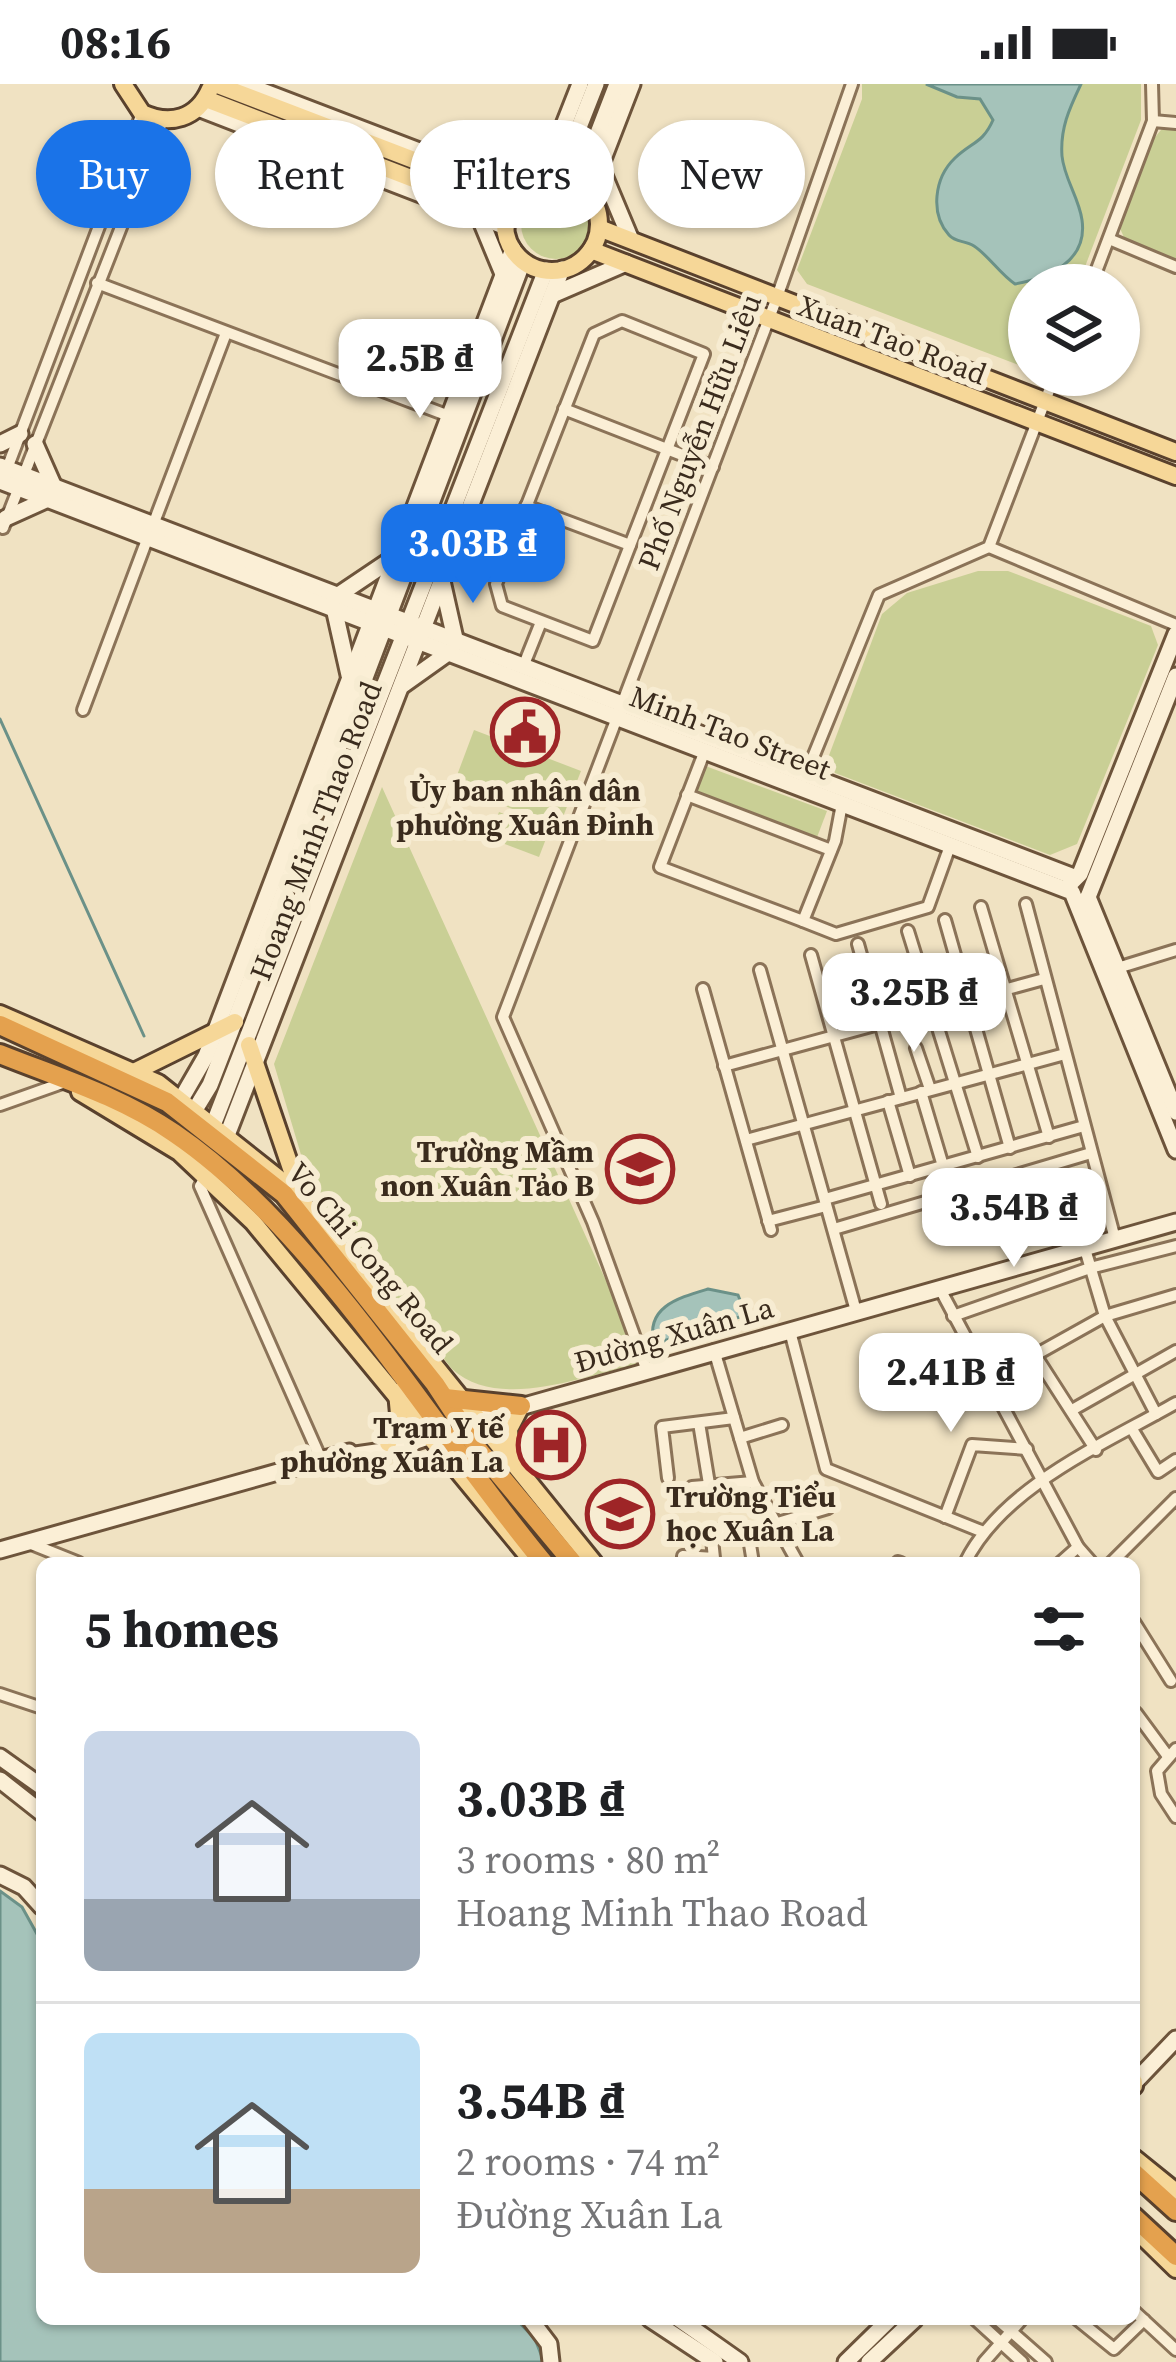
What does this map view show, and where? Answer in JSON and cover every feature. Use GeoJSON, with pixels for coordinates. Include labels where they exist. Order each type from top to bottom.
{"type":"FeatureCollection","features":[{"type":"Feature","properties":{"kind":"highway","name":"Vo Chi Cong Road"},"geometry":{"type":"LineString","coordinates":[[0,1025],[145,1081],[219,1133],[284,1194],[452,1399],[453,1428],[465,1471],[539,1557]]}},
{"type":"Feature","properties":{"kind":"highway","name":"Vo Chi Cong Road"},"geometry":{"type":"LineString","coordinates":[[0,1054],[88,1085],[142,1113],[223,1172],[568,1557]]}},
{"type":"Feature","properties":{"kind":"highway"},"geometry":{"type":"LineString","coordinates":[[261,1174],[297,1195]]}},
{"type":"Feature","properties":{"kind":"highway"},"geometry":{"type":"LineString","coordinates":[[452,1399],[521,1406]]}},
{"type":"Feature","properties":{"kind":"highway"},"geometry":{"type":"LineString","coordinates":[[418,1417],[490,1438]]}},
{"type":"Feature","properties":{"kind":"highway"},"geometry":{"type":"LineString","coordinates":[[1140,2166],[1176,2211]]}},
{"type":"Feature","properties":{"kind":"highway"},"geometry":{"type":"LineString","coordinates":[[1140,2223],[1176,2256]]}},
{"type":"Feature","properties":{"kind":"main road"},"geometry":{"type":"LineString","coordinates":[[123,84],[142,113],[163,120],[186,117],[208,94]]}},
{"type":"Feature","properties":{"kind":"main road"},"geometry":{"type":"LineString","coordinates":[[244,84],[410,147]]}},
{"type":"Feature","properties":{"kind":"main road"},"geometry":{"type":"LineString","coordinates":[[566,120],[580,84]]}},
{"type":"Feature","properties":{"kind":"main road"},"geometry":{"type":"LineString","coordinates":[[579,120],[596,84]]}},
{"type":"Feature","properties":{"kind":"main road"},"geometry":{"type":"LineString","coordinates":[[606,120],[617,84]]}},
{"type":"Feature","properties":{"kind":"main road"},"geometry":{"type":"LineString","coordinates":[[614,132],[632,84]]}},
{"type":"Feature","properties":{"kind":"main road"},"geometry":{"type":"LineString","coordinates":[[208,94],[410,170]]}},
{"type":"Feature","properties":{"kind":"main road"},"geometry":{"type":"LineString","coordinates":[[208,94],[410,185]]}},
{"type":"Feature","properties":{"kind":"main road"},"geometry":{"type":"LineString","coordinates":[[614,197],[632,240]]}},
{"type":"Feature","properties":{"kind":"main road"},"geometry":{"type":"LineString","coordinates":[[483,228],[503,274]]}},
{"type":"Feature","properties":{"kind":"main road"},"geometry":{"type":"LineString","coordinates":[[515,228],[518,255],[554,270],[591,250],[599,228]]}},
{"type":"Feature","properties":{"kind":"main road","name":"Xuan Tao Road"},"geometry":{"type":"LineString","coordinates":[[599,228],[1176,452]]}},
{"type":"Feature","properties":{"kind":"main road","name":"Xuan Tao Road"},"geometry":{"type":"LineString","coordinates":[[591,250],[1176,476]]}},
{"type":"Feature","properties":{"kind":"main road","name":"Hoang Minh Thao Road"},"geometry":{"type":"LineString","coordinates":[[186,1108],[235,1022],[356,681],[392,560],[429,484],[448,416],[503,274],[518,255]]}},
{"type":"Feature","properties":{"kind":"main road","name":"Hoang Minh Thao Road"},"geometry":{"type":"LineString","coordinates":[[377,616],[518,255]]}},
{"type":"Feature","properties":{"kind":"main road"},"geometry":{"type":"LineString","coordinates":[[553,295],[626,263]]}},
{"type":"Feature","properties":{"kind":"main road","name":"Hoang Minh Thao Road"},"geometry":{"type":"LineString","coordinates":[[435,578],[553,295],[554,270]]}},
{"type":"Feature","properties":{"kind":"main road","name":"Hoang Minh Thao Road"},"geometry":{"type":"LineString","coordinates":[[219,1133],[249,1045],[554,270]]}},
{"type":"Feature","properties":{"kind":"main road"},"geometry":{"type":"LineString","coordinates":[[0,444],[28,439],[51,493]]}},
{"type":"Feature","properties":{"kind":"main road"},"geometry":{"type":"LineString","coordinates":[[7,478],[377,616]]}},
{"type":"Feature","properties":{"kind":"main road"},"geometry":{"type":"LineString","coordinates":[[4,523],[51,493]]}},
{"type":"Feature","properties":{"kind":"main road"},"geometry":{"type":"LineString","coordinates":[[333,603],[392,560]]}},
{"type":"Feature","properties":{"kind":"main road"},"geometry":{"type":"LineString","coordinates":[[400,687],[452,648],[435,578]]}},
{"type":"Feature","properties":{"kind":"main road"},"geometry":{"type":"LineString","coordinates":[[333,603],[356,681]]}},
{"type":"Feature","properties":{"kind":"main road","name":"Minh Tao Street"},"geometry":{"type":"LineString","coordinates":[[377,616],[416,627],[452,648],[524,667],[704,752],[950,846],[1081,886]]}},
{"type":"Feature","properties":{"kind":"main road","name":"Minh Tao Street"},"geometry":{"type":"LineString","coordinates":[[377,616],[1081,886]]}},
{"type":"Feature","properties":{"kind":"main road","name":"Hoang Minh Thao Road"},"geometry":{"type":"LineString","coordinates":[[219,1133],[256,1064],[357,778],[400,687],[416,627]]}},
{"type":"Feature","properties":{"kind":"main road"},"geometry":{"type":"LineString","coordinates":[[1176,629],[1081,886],[1176,1150]]}},
{"type":"Feature","properties":{"kind":"main road"},"geometry":{"type":"LineString","coordinates":[[1081,886],[1176,676]]}},
{"type":"Feature","properties":{"kind":"main road","name":"Hoang Minh Thao Road"},"geometry":{"type":"LineString","coordinates":[[186,1108],[356,681]]}},
{"type":"Feature","properties":{"kind":"main road"},"geometry":{"type":"LineString","coordinates":[[1109,971],[1176,1112]]}},
{"type":"Feature","properties":{"kind":"main road"},"geometry":{"type":"LineString","coordinates":[[0,1014],[145,1081],[215,1030],[235,1022]]}},
{"type":"Feature","properties":{"kind":"main road"},"geometry":{"type":"LineString","coordinates":[[249,1045],[297,1195]]}},
{"type":"Feature","properties":{"kind":"main road","name":"Vo Chi Cong Road"},"geometry":{"type":"LineString","coordinates":[[66,1081],[204,1181],[276,1247],[418,1417]]}},
{"type":"Feature","properties":{"kind":"main road","name":"Vo Chi Cong Road"},"geometry":{"type":"LineString","coordinates":[[219,1133],[297,1195],[425,1365]]}},
{"type":"Feature","properties":{"kind":"main road","name":"Đường Xuân La"},"geometry":{"type":"LineString","coordinates":[[0,1550],[453,1428],[1176,1222]]}},
{"type":"Feature","properties":{"kind":"main road"},"geometry":{"type":"LineString","coordinates":[[392,1444],[399,1414],[397,1391]]}},
{"type":"Feature","properties":{"kind":"main road"},"geometry":{"type":"LineString","coordinates":[[512,1469],[508,1429],[521,1406]]}},
{"type":"Feature","properties":{"kind":"main road"},"geometry":{"type":"LineString","coordinates":[[490,1438],[588,1557]]}},
{"type":"Feature","properties":{"kind":"main road","name":"Vo Chi Cong Road"},"geometry":{"type":"LineString","coordinates":[[465,1471],[529,1557]]}},
{"type":"Feature","properties":{"kind":"main road"},"geometry":{"type":"LineString","coordinates":[[0,1756],[36,1783]]}},
{"type":"Feature","properties":{"kind":"main road"},"geometry":{"type":"LineString","coordinates":[[0,1780],[36,1808]]}},
{"type":"Feature","properties":{"kind":"main road"},"geometry":{"type":"LineString","coordinates":[[0,1875],[24,1887],[36,1900]]}},
{"type":"Feature","properties":{"kind":"main road"},"geometry":{"type":"LineString","coordinates":[[1140,2077],[1176,2039]]}},
{"type":"Feature","properties":{"kind":"main road"},"geometry":{"type":"LineString","coordinates":[[1140,2164],[1176,2192]]}},
{"type":"Feature","properties":{"kind":"main road"},"geometry":{"type":"LineString","coordinates":[[1140,2234],[1176,2269]]}},
{"type":"Feature","properties":{"kind":"main road"},"geometry":{"type":"LineString","coordinates":[[535,2325],[549,2344],[551,2362]]}},
{"type":"Feature","properties":{"kind":"main road"},"geometry":{"type":"LineString","coordinates":[[675,2325],[715,2362]]}},
{"type":"Feature","properties":{"kind":"main road"},"geometry":{"type":"LineString","coordinates":[[677,2325],[740,2362]]}},
{"type":"Feature","properties":{"kind":"main road"},"geometry":{"type":"LineString","coordinates":[[845,2362],[884,2325]]}},
{"type":"Feature","properties":{"kind":"main road"},"geometry":{"type":"LineString","coordinates":[[869,2362],[909,2325]]}},
{"type":"Feature","properties":{"kind":"street","name":"Phố Nguyễn Hữu Liêu"},"geometry":{"type":"LineString","coordinates":[[647,1371],[592,1222],[504,1025],[512,986],[769,320],[852,84]]}},
{"type":"Feature","properties":{"kind":"street"},"geometry":{"type":"LineString","coordinates":[[1099,264],[1153,121],[1152,84]]}},
{"type":"Feature","properties":{"kind":"street"},"geometry":{"type":"LineString","coordinates":[[28,439],[142,113]]}},
{"type":"Feature","properties":{"kind":"street"},"geometry":{"type":"LineString","coordinates":[[1153,121],[1176,122]]}},
{"type":"Feature","properties":{"kind":"street"},"geometry":{"type":"LineString","coordinates":[[4,523],[7,478],[119,228]]}},
{"type":"Feature","properties":{"kind":"street"},"geometry":{"type":"LineString","coordinates":[[1109,239],[1176,267]]}},
{"type":"Feature","properties":{"kind":"street"},"geometry":{"type":"LineString","coordinates":[[97,283],[448,416]]}},
{"type":"Feature","properties":{"kind":"street"},"geometry":{"type":"LineString","coordinates":[[622,321],[704,354],[667,449],[593,641],[502,606],[496,594],[594,334],[622,321]]}},
{"type":"Feature","properties":{"kind":"street"},"geometry":{"type":"LineString","coordinates":[[83,710],[226,333]]}},
{"type":"Feature","properties":{"kind":"street"},"geometry":{"type":"LineString","coordinates":[[805,777],[879,595],[989,547],[1048,396]]}},
{"type":"Feature","properties":{"kind":"street"},"geometry":{"type":"LineString","coordinates":[[564,409],[713,467]]}},
{"type":"Feature","properties":{"kind":"street"},"geometry":{"type":"LineString","coordinates":[[526,506],[630,545]]}},
{"type":"Feature","properties":{"kind":"street"},"geometry":{"type":"LineString","coordinates":[[989,547],[1176,629]]}},
{"type":"Feature","properties":{"kind":"street"},"geometry":{"type":"LineString","coordinates":[[524,667],[541,622]]}},
{"type":"Feature","properties":{"kind":"street"},"geometry":{"type":"LineString","coordinates":[[704,752],[660,867],[836,934],[928,907],[950,846]]}},
{"type":"Feature","properties":{"kind":"street"},"geometry":{"type":"LineString","coordinates":[[687,795],[831,850]]}},
{"type":"Feature","properties":{"kind":"street"},"geometry":{"type":"LineString","coordinates":[[803,921],[831,850],[842,804]]}},
{"type":"Feature","properties":{"kind":"street"},"geometry":{"type":"LineString","coordinates":[[1026,904],[1115,1239]]}},
{"type":"Feature","properties":{"kind":"street"},"geometry":{"type":"LineString","coordinates":[[981,907],[1049,1137]]}},
{"type":"Feature","properties":{"kind":"street"},"geometry":{"type":"LineString","coordinates":[[945,920],[1010,1148]]}},
{"type":"Feature","properties":{"kind":"street"},"geometry":{"type":"LineString","coordinates":[[908,932],[977,1157]]}},
{"type":"Feature","properties":{"kind":"street"},"geometry":{"type":"LineString","coordinates":[[858,944],[882,1024],[910,1176]]}},
{"type":"Feature","properties":{"kind":"street"},"geometry":{"type":"LineString","coordinates":[[1109,971],[1176,950]]}},
{"type":"Feature","properties":{"kind":"street"},"geometry":{"type":"LineString","coordinates":[[811,955],[881,1204]]}},
{"type":"Feature","properties":{"kind":"street"},"geometry":{"type":"LineString","coordinates":[[760,970],[856,1311]]}},
{"type":"Feature","properties":{"kind":"street"},"geometry":{"type":"LineString","coordinates":[[724,1066],[1044,979]]}},
{"type":"Feature","properties":{"kind":"street"},"geometry":{"type":"LineString","coordinates":[[703,989],[770,1226],[875,1185],[1084,1126]]}},
{"type":"Feature","properties":{"kind":"street"},"geometry":{"type":"LineString","coordinates":[[916,1048],[944,1166]]}},
{"type":"Feature","properties":{"kind":"street"},"geometry":{"type":"LineString","coordinates":[[746,1140],[1065,1054]]}},
{"type":"Feature","properties":{"kind":"street"},"geometry":{"type":"LineString","coordinates":[[0,1105],[66,1081]]}},
{"type":"Feature","properties":{"kind":"street"},"geometry":{"type":"LineString","coordinates":[[833,1229],[1091,1153]]}},
{"type":"Feature","properties":{"kind":"street"},"geometry":{"type":"LineString","coordinates":[[204,1181],[323,1464]]}},
{"type":"Feature","properties":{"kind":"street"},"geometry":{"type":"LineString","coordinates":[[953,1316],[1090,1268],[1176,1246]]}},
{"type":"Feature","properties":{"kind":"street"},"geometry":{"type":"LineString","coordinates":[[1084,1249],[1105,1316],[1156,1414]]}},
{"type":"Feature","properties":{"kind":"street"},"geometry":{"type":"LineString","coordinates":[[940,1288],[987,1382],[1087,1557]]}},
{"type":"Feature","properties":{"kind":"street"},"geometry":{"type":"LineString","coordinates":[[987,1382],[1105,1316],[1176,1294]]}},
{"type":"Feature","properties":{"kind":"street"},"geometry":{"type":"LineString","coordinates":[[790,1331],[826,1469],[981,1531]]}},
{"type":"Feature","properties":{"kind":"street"},"geometry":{"type":"LineString","coordinates":[[714,1350],[753,1482],[794,1557]]}},
{"type":"Feature","properties":{"kind":"street"},"geometry":{"type":"LineString","coordinates":[[1072,1410],[1176,1351]]}},
{"type":"Feature","properties":{"kind":"street"},"geometry":{"type":"LineString","coordinates":[[1035,1355],[1096,1450]]}},
{"type":"Feature","properties":{"kind":"street"},"geometry":{"type":"LineString","coordinates":[[968,1557],[981,1531],[1045,1480],[1176,1403]]}},
{"type":"Feature","properties":{"kind":"street"},"geometry":{"type":"LineString","coordinates":[[668,1478],[662,1427],[734,1418]]}},
{"type":"Feature","properties":{"kind":"street"},"geometry":{"type":"LineString","coordinates":[[699,1423],[709,1484]]}},
{"type":"Feature","properties":{"kind":"street"},"geometry":{"type":"LineString","coordinates":[[740,1438],[782,1425]]}},
{"type":"Feature","properties":{"kind":"street"},"geometry":{"type":"LineString","coordinates":[[1132,1429],[1158,1472],[1176,1460]]}},
{"type":"Feature","properties":{"kind":"street"},"geometry":{"type":"LineString","coordinates":[[945,1517],[972,1445],[1027,1449]]}},
{"type":"Feature","properties":{"kind":"street"},"geometry":{"type":"LineString","coordinates":[[692,1487],[753,1482]]}},
{"type":"Feature","properties":{"kind":"street"},"geometry":{"type":"LineString","coordinates":[[1117,1557],[1176,1498]]}},
{"type":"Feature","properties":{"kind":"street"},"geometry":{"type":"LineString","coordinates":[[714,1557],[711,1530],[748,1532],[828,1508]]}},
{"type":"Feature","properties":{"kind":"street"},"geometry":{"type":"LineString","coordinates":[[748,1532],[751,1557]]}},
{"type":"Feature","properties":{"kind":"street"},"geometry":{"type":"LineString","coordinates":[[29,1543],[64,1557]]}},
{"type":"Feature","properties":{"kind":"street"},"geometry":{"type":"LineString","coordinates":[[1067,1557],[1078,1547]]}},
{"type":"Feature","properties":{"kind":"street"},"geometry":{"type":"LineString","coordinates":[[1140,1632],[1171,1681]]}},
{"type":"Feature","properties":{"kind":"street"},"geometry":{"type":"LineString","coordinates":[[0,1694],[36,1706]]}},
{"type":"Feature","properties":{"kind":"street"},"geometry":{"type":"LineString","coordinates":[[1140,1717],[1172,1752],[1156,1771],[1161,1794],[1176,1817]]}},
{"type":"Feature","properties":{"kind":"street"},"geometry":{"type":"LineString","coordinates":[[1140,2316],[1176,2350]]}},
{"type":"Feature","properties":{"kind":"street"},"geometry":{"type":"LineString","coordinates":[[982,2325],[1022,2362]]}},
{"type":"Feature","properties":{"kind":"street"},"geometry":{"type":"LineString","coordinates":[[1003,2325],[1046,2362]]}},
{"type":"Feature","properties":{"kind":"street"},"geometry":{"type":"LineString","coordinates":[[984,2362],[1017,2325]]}},
{"type":"Feature","properties":{"kind":"street"},"geometry":{"type":"LineString","coordinates":[[1084,2325],[1114,2349],[1132,2325]]}},
{"type":"Feature","properties":{"kind":"green space"},"geometry":{"type":"Polygon","coordinates":[[[862,84],[1141,84],[1141,120],[1086,264],[1008,264],[1008,361],[807,284],[797,270],[862,99],[862,84]]]}},
{"type":"Feature","properties":{"kind":"green space"},"geometry":{"type":"Polygon","coordinates":[[[1165,125],[1176,126],[1176,262],[1126,242],[1119,226],[1148,146],[1165,125]]]}},
{"type":"Feature","properties":{"kind":"green space"},"geometry":{"type":"Polygon","coordinates":[[[522,228],[590,228],[589,238],[570,257],[542,257],[523,238],[522,228]]]}},
{"type":"Feature","properties":{"kind":"green space"},"geometry":{"type":"Polygon","coordinates":[[[978,571],[1008,571],[1151,626],[1158,645],[1077,844],[1050,855],[835,773],[828,758],[882,614],[907,593],[978,571]]]}},
{"type":"Feature","properties":{"kind":"green space"},"geometry":{"type":"Polygon","coordinates":[[[474,730],[581,771],[559,827],[453,786],[474,730]]]}},
{"type":"Feature","properties":{"kind":"green space"},"geometry":{"type":"Polygon","coordinates":[[[700,764],[827,811],[816,840],[689,792],[700,764]]]}},
{"type":"Feature","properties":{"kind":"green space"},"geometry":{"type":"Polygon","coordinates":[[[382,787],[640,1364],[543,1387],[494,1388],[472,1382],[452,1369],[313,1195],[274,1064],[382,787]]]}},
{"type":"Feature","properties":{"kind":"green space"},"geometry":{"type":"Polygon","coordinates":[[[499,812],[549,831],[539,857],[489,838],[499,812]]]}},
{"type":"Feature","properties":{"kind":"water"},"geometry":{"type":"Polygon","coordinates":[[[926,84],[1081,84],[1066,119],[1062,156],[1080,212],[1082,235],[1065,264],[1008,264],[1008,278],[979,250],[949,235],[943,226],[937,196],[943,176],[993,120],[980,99],[957,97],[926,84]]]}},
{"type":"Feature","properties":{"kind":"water"},"geometry":{"type":"Polygon","coordinates":[[[708,1289],[738,1295],[746,1315],[654,1344],[654,1321],[659,1313],[675,1301],[708,1289]]]}},
{"type":"Feature","properties":{"kind":"water"},"geometry":{"type":"Polygon","coordinates":[[[0,1891],[22,1907],[36,1932],[36,2325],[522,2325],[535,2339],[544,2362],[0,2362],[0,1891]]]}},
{"type":"Feature","properties":{"kind":"waterway"},"geometry":{"type":"LineString","coordinates":[[0,719],[144,1036]]}},
{"type":"Feature","properties":{"kind":"place","name":"Ủy ban nhân dân phường Xuân Đỉnh"},"geometry":{"type":"Point","coordinates":[525,732]}},
{"type":"Feature","properties":{"kind":"place","name":"Trường Mầm non Xuân Tảo B"},"geometry":{"type":"Point","coordinates":[640,1169]}},
{"type":"Feature","properties":{"kind":"place","name":"Trạm Y tế phường Xuân La"},"geometry":{"type":"Point","coordinates":[551,1445]}},
{"type":"Feature","properties":{"kind":"place","name":"Trường Tiểu học Xuân La"},"geometry":{"type":"Point","coordinates":[620,1514]}}]}
